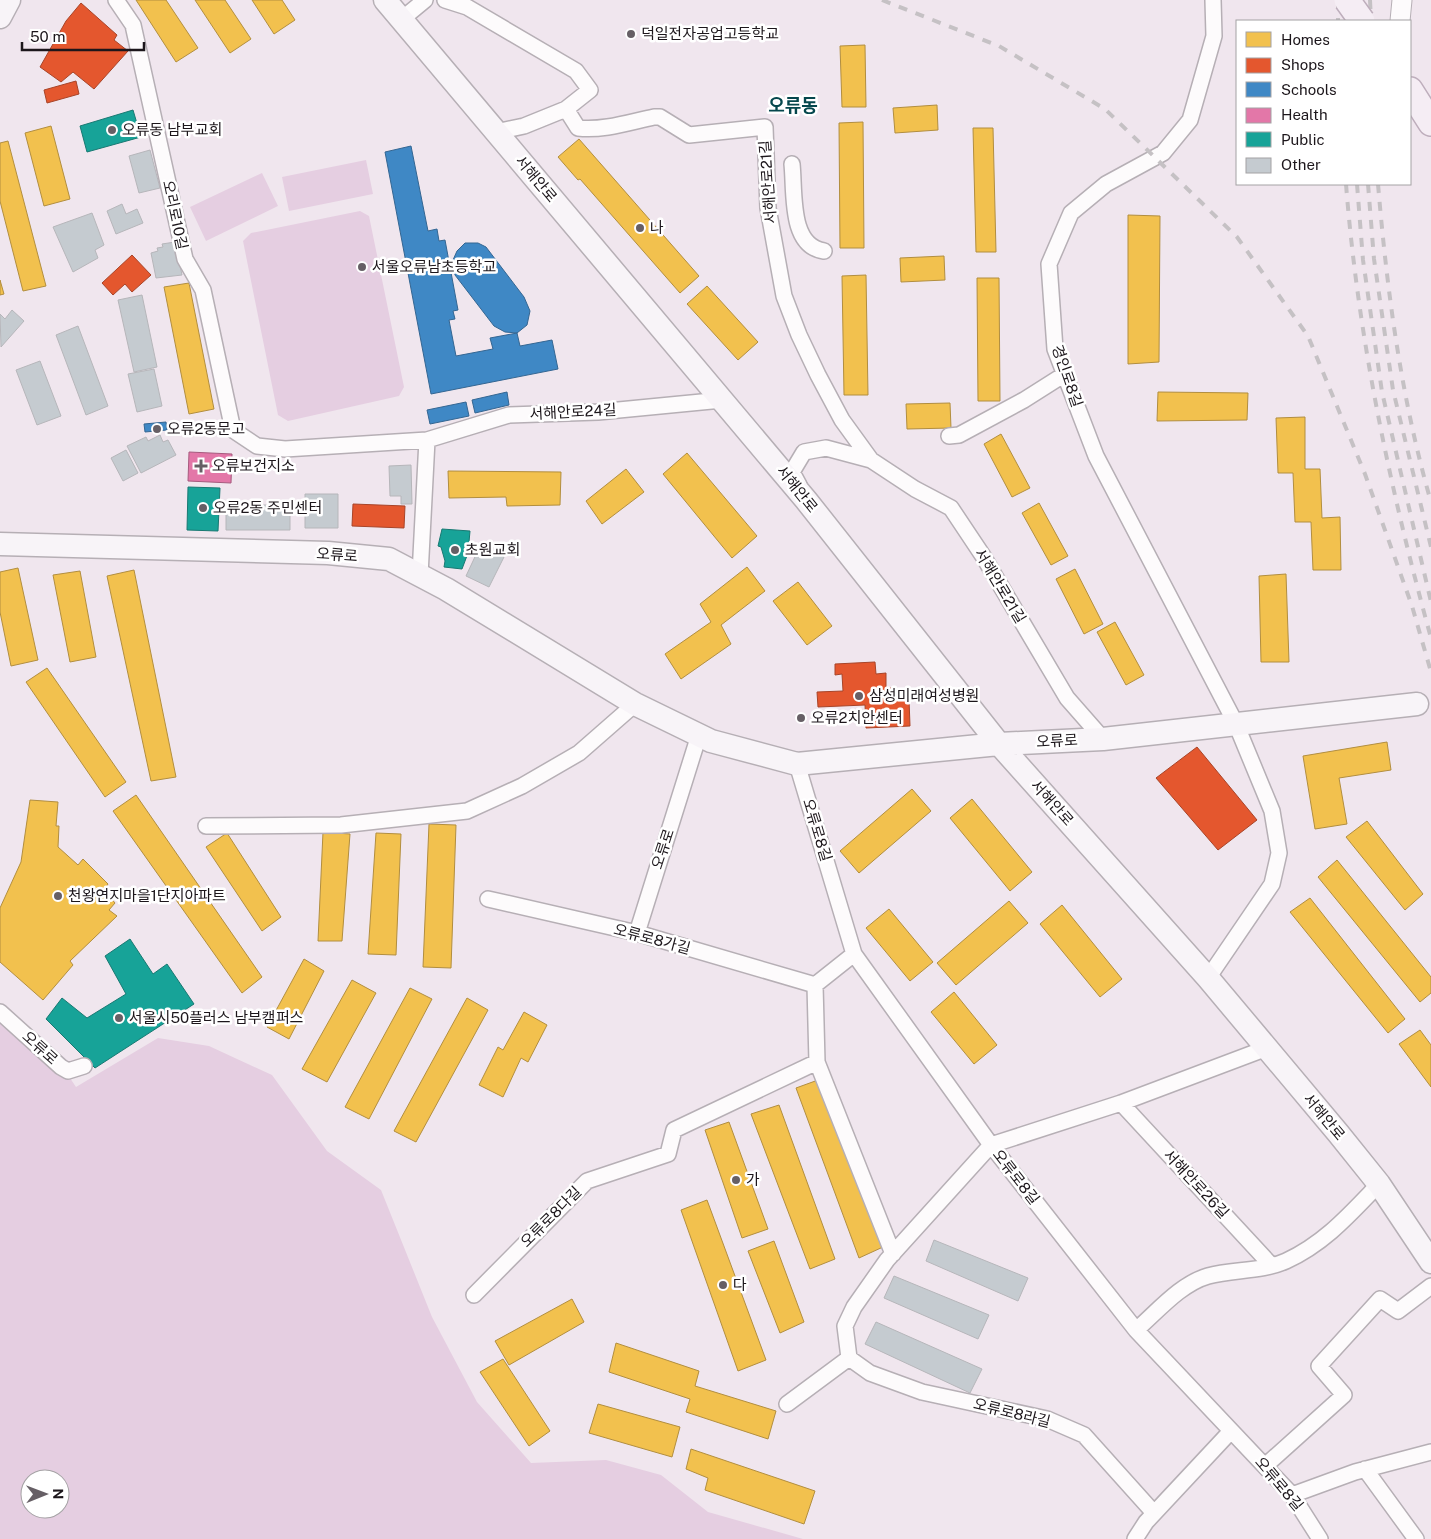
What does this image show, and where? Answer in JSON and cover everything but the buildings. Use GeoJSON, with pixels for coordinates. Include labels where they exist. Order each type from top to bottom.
{"type":"FeatureCollection","features":[{"type":"Feature","properties":{"kind":"main road"},"geometry":{"type":"LineString","coordinates":[[0,17],[9,0]]}},
{"type":"Feature","properties":{"kind":"main road","name":"서해안로"},"geometry":{"type":"LineString","coordinates":[[386,0],[806,500],[999,744],[1208,978],[1267,1048],[1379,1184],[1431,1262]]}},
{"type":"Feature","properties":{"kind":"main road"},"geometry":{"type":"LineString","coordinates":[[1347,0],[1361,20]]}},
{"type":"Feature","properties":{"kind":"main road","name":"오류로"},"geometry":{"type":"LineString","coordinates":[[0,544],[328,553],[389,559],[420,575],[594,677],[635,704],[710,741],[797,764],[999,744],[1103,739],[1417,704]]}},
{"type":"Feature","properties":{"kind":"street","name":"오리로10길"},"geometry":{"type":"LineString","coordinates":[[116,0],[133,25],[184,259],[203,290],[233,430]]}},
{"type":"Feature","properties":{"kind":"street"},"geometry":{"type":"LineString","coordinates":[[402,20],[425,0]]}},
{"type":"Feature","properties":{"kind":"street"},"geometry":{"type":"LineString","coordinates":[[445,0],[467,7],[576,71],[590,90],[566,109],[524,126],[496,132]]}},
{"type":"Feature","properties":{"kind":"street","name":"경인로8길"},"geometry":{"type":"LineString","coordinates":[[1213,0],[1214,36],[1190,120],[1163,154],[1106,184],[1071,213],[1049,264],[1055,349],[1096,456],[1236,724]]}},
{"type":"Feature","properties":{"kind":"street"},"geometry":{"type":"LineString","coordinates":[[1400,20],[1402,0]]}},
{"type":"Feature","properties":{"kind":"street","name":"서해안로21길"},"geometry":{"type":"LineString","coordinates":[[566,109],[578,128],[584,129],[654,117],[660,117],[689,135],[765,127],[768,208],[784,296],[798,335],[821,382],[842,420],[871,460]]}},
{"type":"Feature","properties":{"kind":"street"},"geometry":{"type":"LineString","coordinates":[[792,164],[797,219],[801,237],[814,249],[824,250]]}},
{"type":"Feature","properties":{"kind":"street"},"geometry":{"type":"LineString","coordinates":[[949,436],[959,435],[1024,400],[1064,374]]}},
{"type":"Feature","properties":{"kind":"street","name":"서해안로24길"},"geometry":{"type":"LineString","coordinates":[[233,430],[257,446],[285,449],[427,440],[509,416],[598,412],[722,400]]}},
{"type":"Feature","properties":{"kind":"street"},"geometry":{"type":"LineString","coordinates":[[420,575],[427,440]]}},
{"type":"Feature","properties":{"kind":"street","name":"서해안로21길"},"geometry":{"type":"LineString","coordinates":[[806,500],[792,472],[804,452],[826,448],[871,460],[915,489],[951,508],[983,556],[1068,698],[1103,739]]}},
{"type":"Feature","properties":{"kind":"street"},"geometry":{"type":"LineString","coordinates":[[206,826],[341,825],[467,811],[522,786],[579,753],[635,704]]}},
{"type":"Feature","properties":{"kind":"street"},"geometry":{"type":"LineString","coordinates":[[1208,978],[1272,884],[1279,853],[1272,811],[1236,724]]}},
{"type":"Feature","properties":{"kind":"street","name":"오류로"},"geometry":{"type":"LineString","coordinates":[[637,934],[699,735]]}},
{"type":"Feature","properties":{"kind":"street","name":"오류로8길"},"geometry":{"type":"LineString","coordinates":[[797,764],[854,954],[991,1145],[1136,1330],[1292,1495],[1320,1539]]}},
{"type":"Feature","properties":{"kind":"street","name":"오류로8가길"},"geometry":{"type":"LineString","coordinates":[[488,899],[637,934],[815,985]]}},
{"type":"Feature","properties":{"kind":"street"},"geometry":{"type":"LineString","coordinates":[[854,954],[815,985],[817,1062],[893,1254]]}},
{"type":"Feature","properties":{"kind":"street","name":"오류로"},"geometry":{"type":"LineString","coordinates":[[0,1012],[61,1067],[68,1070],[84,1066]]}},
{"type":"Feature","properties":{"kind":"street"},"geometry":{"type":"LineString","coordinates":[[787,1404],[849,1358],[845,1326],[854,1307],[893,1254],[991,1145],[1121,1103],[1267,1048]]}},
{"type":"Feature","properties":{"kind":"street","name":"오류로8다길"},"geometry":{"type":"LineString","coordinates":[[474,1295],[588,1181],[668,1154],[674,1130],[817,1062]]}},
{"type":"Feature","properties":{"kind":"street","name":"서해안로26길"},"geometry":{"type":"LineString","coordinates":[[1121,1103],[1271,1265]]}},
{"type":"Feature","properties":{"kind":"street"},"geometry":{"type":"LineString","coordinates":[[1136,1330],[1182,1290],[1208,1276],[1251,1271],[1285,1262],[1325,1238],[1379,1184]]}},
{"type":"Feature","properties":{"kind":"street"},"geometry":{"type":"LineString","coordinates":[[1265,1466],[1344,1395],[1319,1366],[1380,1299],[1398,1311],[1431,1286]]}},
{"type":"Feature","properties":{"kind":"street","name":"오류로8라길"},"geometry":{"type":"LineString","coordinates":[[849,1358],[870,1373],[922,1392],[1047,1419],[1084,1435],[1154,1513]]}},
{"type":"Feature","properties":{"kind":"street"},"geometry":{"type":"LineString","coordinates":[[1135,1539],[1154,1513],[1231,1431]]}},
{"type":"Feature","properties":{"kind":"street"},"geometry":{"type":"LineString","coordinates":[[1292,1495],[1365,1469],[1431,1452]]}},
{"type":"Feature","properties":{"kind":"street"},"geometry":{"type":"LineString","coordinates":[[1365,1469],[1416,1539]]}},
{"type":"Feature","properties":{"kind":"shaded area"},"geometry":{"type":"Polygon","coordinates":[[[366,160],[373,194],[289,211],[282,177],[366,160]]]}},
{"type":"Feature","properties":{"kind":"shaded area"},"geometry":{"type":"Polygon","coordinates":[[[262,173],[278,206],[206,241],[190,207],[262,173]]]}},
{"type":"Feature","properties":{"kind":"shaded area"},"geometry":{"type":"Polygon","coordinates":[[[360,211],[369,216],[404,387],[399,396],[288,421],[278,415],[243,241],[251,233],[360,211]]]}},
{"type":"Feature","properties":{"kind":"shaded area"},"geometry":{"type":"Polygon","coordinates":[[[0,1017],[70,1078],[76,1087],[158,1038],[209,1046],[272,1075],[327,1151],[381,1190],[432,1317],[477,1402],[531,1463],[606,1460],[661,1475],[708,1512],[803,1539],[0,1539],[0,1017]]]}},
{"type":"Feature","properties":{"kind":"railway"},"geometry":{"type":"LineString","coordinates":[[882,0],[999,46],[1105,109],[1237,237],[1308,336],[1365,474],[1412,606],[1431,672]]}},
{"type":"Feature","properties":{"kind":"railway"},"geometry":{"type":"LineString","coordinates":[[1338,0],[1338,20]]}},
{"type":"Feature","properties":{"kind":"railway"},"geometry":{"type":"LineString","coordinates":[[1349,0],[1349,20]]}},
{"type":"Feature","properties":{"kind":"railway"},"geometry":{"type":"LineString","coordinates":[[1359,0],[1360,20]]}},
{"type":"Feature","properties":{"kind":"railway"},"geometry":{"type":"LineString","coordinates":[[1370,0],[1371,20]]}},
{"type":"Feature","properties":{"kind":"railway"},"geometry":{"type":"LineString","coordinates":[[1346,185],[1351,242],[1367,356],[1389,469],[1431,638]]}},
{"type":"Feature","properties":{"kind":"railway"},"geometry":{"type":"LineString","coordinates":[[1357,185],[1363,260],[1382,392],[1431,602]]}},
{"type":"Feature","properties":{"kind":"railway"},"geometry":{"type":"LineString","coordinates":[[1368,185],[1374,259],[1393,390],[1431,547]]}},
{"type":"Feature","properties":{"kind":"railway"},"geometry":{"type":"LineString","coordinates":[[1378,185],[1391,304],[1403,384],[1420,463],[1431,502]]}},
{"type":"Feature","properties":{"kind":"place","name":"덕일전자공업고등학교"},"geometry":{"type":"Point","coordinates":[631,34]}},
{"type":"Feature","properties":{"kind":"place","name":"오류동 남부교회"},"geometry":{"type":"Point","coordinates":[112,130]}},
{"type":"Feature","properties":{"kind":"place","name":"나"},"geometry":{"type":"Point","coordinates":[640,228]}},
{"type":"Feature","properties":{"kind":"place","name":"서울오류남초등학교"},"geometry":{"type":"Point","coordinates":[362,267]}},
{"type":"Feature","properties":{"kind":"place","name":"오류2동문고"},"geometry":{"type":"Point","coordinates":[157,429]}},
{"type":"Feature","properties":{"kind":"place","name":"오류보건지소"},"geometry":{"type":"Point","coordinates":[201,466]}},
{"type":"Feature","properties":{"kind":"place","name":"오류2동 주민센터"},"geometry":{"type":"Point","coordinates":[203,508]}},
{"type":"Feature","properties":{"kind":"place","name":"초원교회"},"geometry":{"type":"Point","coordinates":[455,550]}},
{"type":"Feature","properties":{"kind":"place","name":"삼성미래여성병원"},"geometry":{"type":"Point","coordinates":[859,696]}},
{"type":"Feature","properties":{"kind":"place","name":"오류2치안센터"},"geometry":{"type":"Point","coordinates":[801,718]}},
{"type":"Feature","properties":{"kind":"place","name":"천왕연지마을1단지아파트"},"geometry":{"type":"Point","coordinates":[58,896]}},
{"type":"Feature","properties":{"kind":"place","name":"서울시50플러스 남부캠퍼스"},"geometry":{"type":"Point","coordinates":[119,1018]}},
{"type":"Feature","properties":{"kind":"place","name":"가"},"geometry":{"type":"Point","coordinates":[736,1180]}},
{"type":"Feature","properties":{"kind":"place","name":"다"},"geometry":{"type":"Point","coordinates":[723,1285]}},
{"type":"Feature","properties":{"kind":"district","name":"오류동"},"geometry":{"type":"Point","coordinates":[793,106]}}]}
